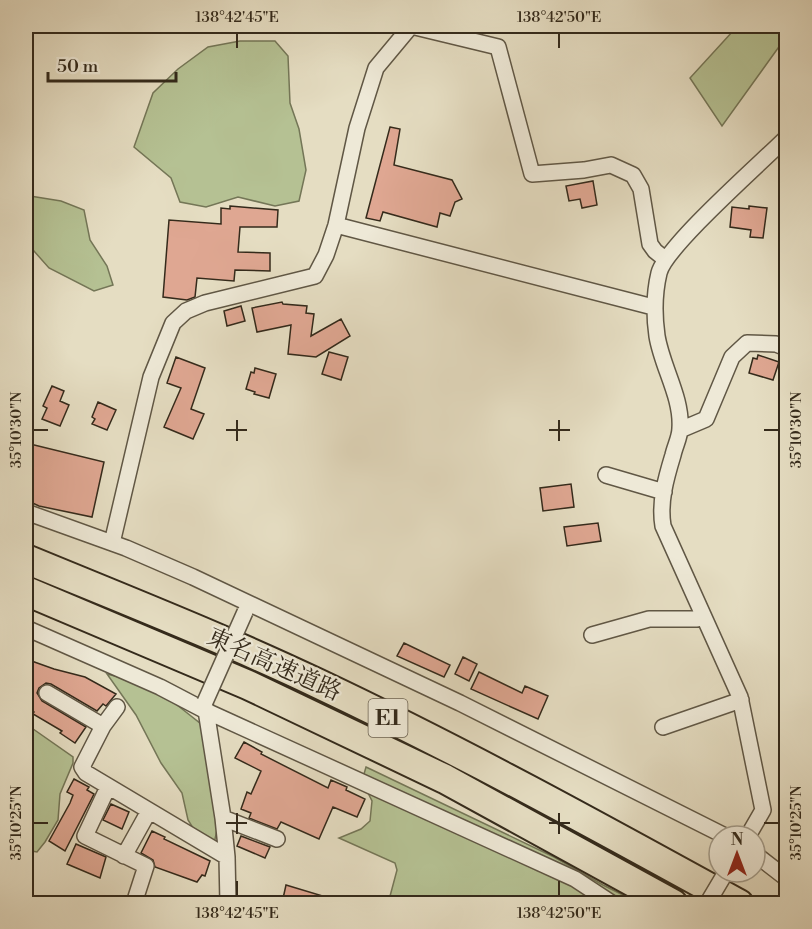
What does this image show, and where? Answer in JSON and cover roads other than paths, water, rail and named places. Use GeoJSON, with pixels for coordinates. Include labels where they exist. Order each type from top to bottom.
{"type":"FeatureCollection","features":[{"type":"Feature","properties":{"kind":"highway","name":"東名高速道路"},"geometry":{"type":"LineString","coordinates":[[26,558],[317,682],[500,773],[739,903]]}},
{"type":"Feature","properties":{"kind":"highway","name":"東名高速道路"},"geometry":{"type":"LineString","coordinates":[[26,591],[248,686],[445,779],[673,903]]}},
{"type":"Feature","properties":{"kind":"street"},"geometry":{"type":"LineString","coordinates":[[112,543],[151,377],[173,323],[186,310],[206,303],[315,276],[326,255],[336,225],[357,128],[376,68],[411,26],[498,47],[532,174],[584,170],[611,165],[633,175],[641,189],[650,244],[665,259]]}},
{"type":"Feature","properties":{"kind":"street"},"geometry":{"type":"LineString","coordinates":[[755,824],[763,810],[741,700],[663,526],[661,512],[664,492],[680,430],[679,409],[658,341],[653,308],[659,272],[665,259],[689,232],[786,138]]}},
{"type":"Feature","properties":{"kind":"street"},"geometry":{"type":"LineString","coordinates":[[336,225],[653,308]]}},
{"type":"Feature","properties":{"kind":"street"},"geometry":{"type":"LineString","coordinates":[[680,430],[706,419],[732,357],[747,343],[776,344],[786,348]]}},
{"type":"Feature","properties":{"kind":"street"},"geometry":{"type":"LineString","coordinates":[[606,475],[664,492]]}},
{"type":"Feature","properties":{"kind":"street"},"geometry":{"type":"LineString","coordinates":[[26,512],[112,543],[193,578],[247,608],[460,703],[707,827]]}},
{"type":"Feature","properties":{"kind":"street"},"geometry":{"type":"LineString","coordinates":[[232,902],[223,818],[205,706],[247,608]]}},
{"type":"Feature","properties":{"kind":"street"},"geometry":{"type":"LineString","coordinates":[[592,635],[649,619],[697,619],[703,616]]}},
{"type":"Feature","properties":{"kind":"street"},"geometry":{"type":"LineString","coordinates":[[26,628],[205,706],[575,879],[613,903]]}},
{"type":"Feature","properties":{"kind":"street"},"geometry":{"type":"LineString","coordinates":[[47,693],[103,726]]}},
{"type":"Feature","properties":{"kind":"street"},"geometry":{"type":"LineString","coordinates":[[663,727],[741,700]]}},
{"type":"Feature","properties":{"kind":"street"},"geometry":{"type":"LineString","coordinates":[[117,707],[103,726],[82,767],[86,773],[227,857]]}},
{"type":"Feature","properties":{"kind":"street"},"geometry":{"type":"LineString","coordinates":[[108,787],[85,836],[146,866],[136,897]]}},
{"type":"Feature","properties":{"kind":"street"},"geometry":{"type":"LineString","coordinates":[[124,856],[149,811]]}},
{"type":"Feature","properties":{"kind":"street"},"geometry":{"type":"LineString","coordinates":[[223,818],[277,839]]}},
{"type":"Feature","properties":{"kind":"street"},"geometry":{"type":"LineString","coordinates":[[767,863],[786,878]]}},
{"type":"Feature","properties":{"kind":"street"},"geometry":{"type":"LineString","coordinates":[[707,903],[719,884]]}}]}
